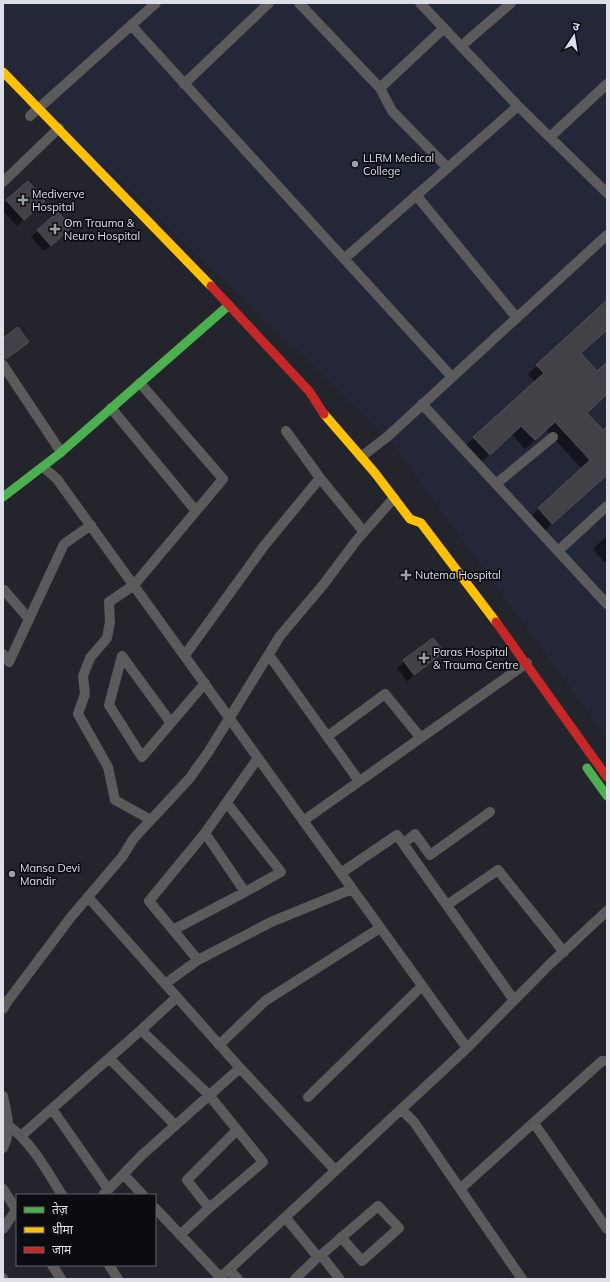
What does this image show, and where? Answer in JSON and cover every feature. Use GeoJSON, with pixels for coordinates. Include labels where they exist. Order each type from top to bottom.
{"type":"FeatureCollection","features":[{"type":"Feature","properties":{"kind":"main road"},"geometry":{"type":"LineString","coordinates":[[3,72],[59,128],[229,305],[309,391],[318,408],[361,457],[410,519],[411,530]]}},
{"type":"Feature","properties":{"kind":"main road"},"geometry":{"type":"LineString","coordinates":[[3,497],[61,452],[229,305]]}},
{"type":"Feature","properties":{"kind":"main road"},"geometry":{"type":"LineString","coordinates":[[307,404],[318,408]]}},
{"type":"Feature","properties":{"kind":"main road"},"geometry":{"type":"LineString","coordinates":[[410,519],[421,523],[526,663],[607,777]]}},
{"type":"Feature","properties":{"kind":"main road"},"geometry":{"type":"LineString","coordinates":[[581,760],[607,796]]}},
{"type":"Feature","properties":{"kind":"street"},"geometry":{"type":"LineString","coordinates":[[30,116],[38,107],[156,3]]}},
{"type":"Feature","properties":{"kind":"street"},"geometry":{"type":"LineString","coordinates":[[184,84],[269,3]]}},
{"type":"Feature","properties":{"kind":"street"},"geometry":{"type":"LineString","coordinates":[[299,3],[380,88],[392,111],[448,168]]}},
{"type":"Feature","properties":{"kind":"street"},"geometry":{"type":"LineString","coordinates":[[420,3],[518,106],[607,193]]}},
{"type":"Feature","properties":{"kind":"street"},"geometry":{"type":"LineString","coordinates":[[467,41],[511,3]]}},
{"type":"Feature","properties":{"kind":"street"},"geometry":{"type":"LineString","coordinates":[[130,25],[452,377]]}},
{"type":"Feature","properties":{"kind":"street"},"geometry":{"type":"LineString","coordinates":[[380,88],[444,28]]}},
{"type":"Feature","properties":{"kind":"street"},"geometry":{"type":"LineString","coordinates":[[550,137],[607,84]]}},
{"type":"Feature","properties":{"kind":"street"},"geometry":{"type":"LineString","coordinates":[[344,259],[518,106]]}},
{"type":"Feature","properties":{"kind":"street"},"geometry":{"type":"LineString","coordinates":[[3,182],[59,128]]}},
{"type":"Feature","properties":{"kind":"street"},"geometry":{"type":"LineString","coordinates":[[416,195],[516,317]]}},
{"type":"Feature","properties":{"kind":"street"},"geometry":{"type":"LineString","coordinates":[[361,457],[387,437],[607,235]]}},
{"type":"Feature","properties":{"kind":"street"},"geometry":{"type":"LineString","coordinates":[[3,365],[61,452]]}},
{"type":"Feature","properties":{"kind":"street"},"geometry":{"type":"LineString","coordinates":[[140,383],[223,479],[134,585],[109,602],[110,622],[107,638],[90,658],[83,676],[85,694],[78,714],[108,767],[115,800],[151,820]]}},
{"type":"Feature","properties":{"kind":"street"},"geometry":{"type":"LineString","coordinates":[[422,404],[607,604]]}},
{"type":"Feature","properties":{"kind":"street"},"geometry":{"type":"LineString","coordinates":[[111,408],[196,511]]}},
{"type":"Feature","properties":{"kind":"street"},"geometry":{"type":"LineString","coordinates":[[286,431],[320,478],[364,532]]}},
{"type":"Feature","properties":{"kind":"street"},"geometry":{"type":"LineString","coordinates":[[496,484],[553,437]]}},
{"type":"Feature","properties":{"kind":"street"},"geometry":{"type":"LineString","coordinates":[[42,467],[57,480],[134,585],[467,1048]]}},
{"type":"Feature","properties":{"kind":"street"},"geometry":{"type":"LineString","coordinates":[[184,655],[264,546],[320,478]]}},
{"type":"Feature","properties":{"kind":"street"},"geometry":{"type":"LineString","coordinates":[[3,1009],[88,897],[122,857],[134,838],[189,778],[230,718],[280,636],[364,532],[394,498]]}},
{"type":"Feature","properties":{"kind":"street"},"geometry":{"type":"LineString","coordinates":[[558,551],[607,506]]}},
{"type":"Feature","properties":{"kind":"street"},"geometry":{"type":"LineString","coordinates":[[3,654],[9,662],[64,544],[90,525]]}},
{"type":"Feature","properties":{"kind":"street"},"geometry":{"type":"LineString","coordinates":[[3,591],[4,590],[29,619]]}},
{"type":"Feature","properties":{"kind":"street"},"geometry":{"type":"LineString","coordinates":[[269,654],[359,780]]}},
{"type":"Feature","properties":{"kind":"street"},"geometry":{"type":"LineString","coordinates":[[171,723],[122,656],[109,705],[142,757],[171,723],[204,683]]}},
{"type":"Feature","properties":{"kind":"street"},"geometry":{"type":"LineString","coordinates":[[303,821],[526,663]]}},
{"type":"Feature","properties":{"kind":"street"},"geometry":{"type":"LineString","coordinates":[[328,736],[385,694],[420,737]]}},
{"type":"Feature","properties":{"kind":"street"},"geometry":{"type":"LineString","coordinates":[[198,960],[149,901],[205,833],[258,758]]}},
{"type":"Feature","properties":{"kind":"street"},"geometry":{"type":"LineString","coordinates":[[173,930],[281,872],[227,803]]}},
{"type":"Feature","properties":{"kind":"street"},"geometry":{"type":"LineString","coordinates":[[404,844],[416,834],[430,855],[490,812]]}},
{"type":"Feature","properties":{"kind":"street"},"geometry":{"type":"LineString","coordinates":[[205,833],[245,892]]}},
{"type":"Feature","properties":{"kind":"street"},"geometry":{"type":"LineString","coordinates":[[341,873],[397,835],[514,1000]]}},
{"type":"Feature","properties":{"kind":"street"},"geometry":{"type":"LineString","coordinates":[[447,905],[498,870],[564,952]]}},
{"type":"Feature","properties":{"kind":"street"},"geometry":{"type":"LineString","coordinates":[[165,984],[198,960],[271,922],[352,889]]}},
{"type":"Feature","properties":{"kind":"street"},"geometry":{"type":"LineString","coordinates":[[88,897],[219,1045],[336,1170]]}},
{"type":"Feature","properties":{"kind":"street"},"geometry":{"type":"LineString","coordinates":[[156,1209],[220,1278],[467,1048],[514,1000],[607,911]]}},
{"type":"Feature","properties":{"kind":"street"},"geometry":{"type":"LineString","coordinates":[[219,1045],[265,1001],[380,928]]}},
{"type":"Feature","properties":{"kind":"street"},"geometry":{"type":"LineString","coordinates":[[308,1097],[422,986]]}},
{"type":"Feature","properties":{"kind":"street"},"geometry":{"type":"LineString","coordinates":[[21,1136],[141,1030],[176,997]]}},
{"type":"Feature","properties":{"kind":"street"},"geometry":{"type":"LineString","coordinates":[[141,1030],[209,1095],[263,1162],[180,1235]]}},
{"type":"Feature","properties":{"kind":"street"},"geometry":{"type":"LineString","coordinates":[[109,1058],[175,1125]]}},
{"type":"Feature","properties":{"kind":"street"},"geometry":{"type":"LineString","coordinates":[[460,1189],[602,1061],[607,1061]]}},
{"type":"Feature","properties":{"kind":"street"},"geometry":{"type":"LineString","coordinates":[[52,1109],[105,1192],[175,1125],[240,1068]]}},
{"type":"Feature","properties":{"kind":"street"},"geometry":{"type":"LineString","coordinates":[[3,1096],[9,1126],[3,1148]]}},
{"type":"Feature","properties":{"kind":"street"},"geometry":{"type":"LineString","coordinates":[[401,1109],[414,1122],[522,1279]]}},
{"type":"Feature","properties":{"kind":"street"},"geometry":{"type":"LineString","coordinates":[[534,1123],[607,1229]]}},
{"type":"Feature","properties":{"kind":"street"},"geometry":{"type":"LineString","coordinates":[[9,1126],[21,1136],[33,1150],[61,1194]]}},
{"type":"Feature","properties":{"kind":"street"},"geometry":{"type":"LineString","coordinates":[[209,1208],[187,1180],[237,1130]]}},
{"type":"Feature","properties":{"kind":"street"},"geometry":{"type":"LineString","coordinates":[[123,1174],[141,1194]]}},
{"type":"Feature","properties":{"kind":"street"},"geometry":{"type":"LineString","coordinates":[[3,1189],[16,1208]]}},
{"type":"Feature","properties":{"kind":"street"},"geometry":{"type":"LineString","coordinates":[[295,1279],[341,1237],[378,1206],[400,1228],[362,1261],[341,1237]]}},
{"type":"Feature","properties":{"kind":"street"},"geometry":{"type":"LineString","coordinates":[[3,1229],[16,1211]]}},
{"type":"Feature","properties":{"kind":"street"},"geometry":{"type":"LineString","coordinates":[[285,1217],[339,1278],[338,1279]]}},
{"type":"Feature","properties":{"kind":"street"},"geometry":{"type":"LineString","coordinates":[[53,1266],[61,1279]]}},
{"type":"Feature","properties":{"kind":"street"},"geometry":{"type":"LineString","coordinates":[[109,1266],[118,1279]]}},
{"type":"Feature","properties":{"kind":"street"},"geometry":{"type":"LineString","coordinates":[[229,1270],[238,1279]]}},
{"type":"Feature","properties":{"kind":"shaded area","name":"LLRM Medical College"},"geometry":{"type":"Polygon","coordinates":[[[3,3],[607,3],[607,739],[387,437],[3,69],[3,3]]]}},
{"type":"Feature","properties":{"kind":"building"},"geometry":{"type":"Polygon","coordinates":[[[28,181],[45,201],[24,220],[6,200],[28,181]]]}},
{"type":"Feature","properties":{"kind":"building"},"geometry":{"type":"Polygon","coordinates":[[[58,212],[72,227],[51,246],[37,230],[58,212]]]}},
{"type":"Feature","properties":{"kind":"building"},"geometry":{"type":"Polygon","coordinates":[[[607,300],[607,330],[581,353],[597,371],[607,362],[607,394],[587,413],[603,430],[607,427],[607,475],[552,524],[538,508],[590,460],[555,422],[535,440],[521,426],[490,455],[473,437],[544,373],[536,365],[607,300]]]}},
{"type":"Feature","properties":{"kind":"building"},"geometry":{"type":"Polygon","coordinates":[[[18,327],[29,342],[6,359],[3,359],[3,338],[18,327]]]}},
{"type":"Feature","properties":{"kind":"building"},"geometry":{"type":"Polygon","coordinates":[[[433,638],[444,652],[414,675],[403,660],[433,638]]]}},
{"type":"Feature","properties":{"kind":"traffic: fast"},"geometry":{"type":"LineString","coordinates":[[3,497],[59,454],[229,305]]}},
{"type":"Feature","properties":{"kind":"traffic: fast"},"geometry":{"type":"LineString","coordinates":[[587,768],[607,796]]}},
{"type":"Feature","properties":{"kind":"traffic: slow"},"geometry":{"type":"LineString","coordinates":[[3,72],[211,286]]}},
{"type":"Feature","properties":{"kind":"traffic: slow"},"geometry":{"type":"LineString","coordinates":[[324,414],[375,473],[410,519],[421,523],[496,622]]}},
{"type":"Feature","properties":{"kind":"traffic: jam"},"geometry":{"type":"LineString","coordinates":[[211,286],[309,391],[324,414]]}},
{"type":"Feature","properties":{"kind":"traffic: jam"},"geometry":{"type":"LineString","coordinates":[[496,622],[607,777]]}},
{"type":"Feature","properties":{"kind":"place","name":"LLRM Medical College"},"geometry":{"type":"Point","coordinates":[355,164]}},
{"type":"Feature","properties":{"kind":"place","name":"Mediverve Hospital"},"geometry":{"type":"Point","coordinates":[23,200]}},
{"type":"Feature","properties":{"kind":"place","name":"Om Trauma & Neuro Hospital"},"geometry":{"type":"Point","coordinates":[55,229]}},
{"type":"Feature","properties":{"kind":"place","name":"Nutema Hospital"},"geometry":{"type":"Point","coordinates":[406,575]}},
{"type":"Feature","properties":{"kind":"place","name":"Paras Hospital & Trauma Centre"},"geometry":{"type":"Point","coordinates":[424,658]}},
{"type":"Feature","properties":{"kind":"place","name":"Mansa Devi Mandir"},"geometry":{"type":"Point","coordinates":[12,874]}}]}
